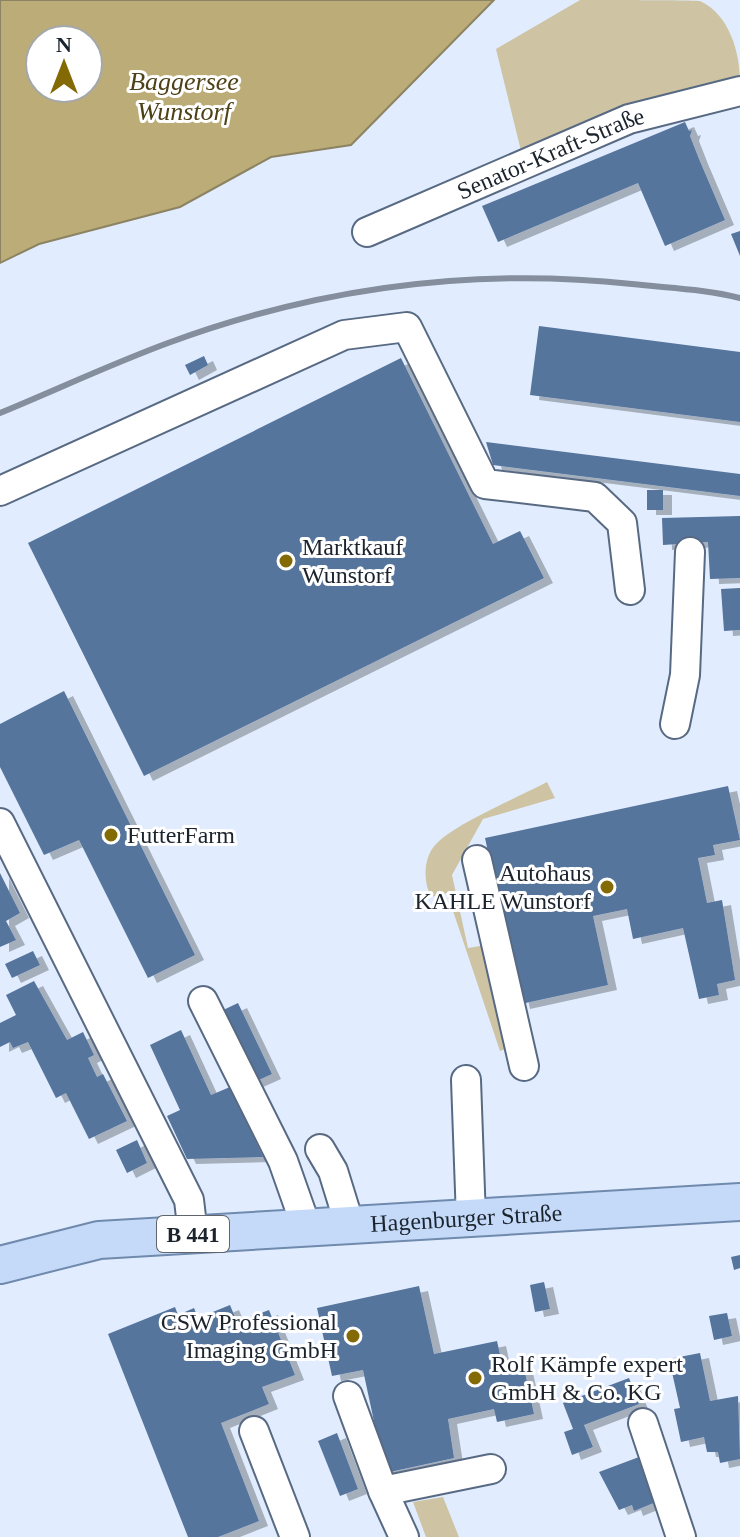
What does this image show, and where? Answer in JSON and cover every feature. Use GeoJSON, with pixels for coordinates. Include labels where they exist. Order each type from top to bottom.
{"type":"FeatureCollection","features":[{"type":"Feature","properties":{"kind":"main road","name":"Hagenburger Straße"},"geometry":{"type":"LineString","coordinates":[[0,1265],[99,1240],[740,1202]]}},
{"type":"Feature","properties":{"kind":"street","name":"Senator-Kraft-Straße"},"geometry":{"type":"LineString","coordinates":[[367,232],[629,119],[740,91]]}},
{"type":"Feature","properties":{"kind":"street"},"geometry":{"type":"LineString","coordinates":[[0,491],[344,335],[407,327],[485,484],[595,497],[622,523],[630,590]]}},
{"type":"Feature","properties":{"kind":"street"},"geometry":{"type":"LineString","coordinates":[[675,724],[685,675],[690,552]]}},
{"type":"Feature","properties":{"kind":"street"},"geometry":{"type":"LineString","coordinates":[[0,823],[189,1200],[193,1234]]}},
{"type":"Feature","properties":{"kind":"street"},"geometry":{"type":"LineString","coordinates":[[477,860],[524,1066]]}},
{"type":"Feature","properties":{"kind":"street"},"geometry":{"type":"LineString","coordinates":[[203,1001],[283,1161],[307,1229]]}},
{"type":"Feature","properties":{"kind":"street"},"geometry":{"type":"LineString","coordinates":[[466,1080],[471,1219]]}},
{"type":"Feature","properties":{"kind":"street"},"geometry":{"type":"LineString","coordinates":[[320,1149],[333,1171],[350,1226]]}},
{"type":"Feature","properties":{"kind":"street"},"geometry":{"type":"LineString","coordinates":[[348,1396],[383,1491],[404,1537]]}},
{"type":"Feature","properties":{"kind":"street"},"geometry":{"type":"LineString","coordinates":[[643,1423],[681,1537]]}},
{"type":"Feature","properties":{"kind":"street"},"geometry":{"type":"LineString","coordinates":[[254,1431],[295,1537]]}},
{"type":"Feature","properties":{"kind":"street"},"geometry":{"type":"LineString","coordinates":[[383,1491],[491,1469]]}},
{"type":"Feature","properties":{"kind":"shaded area"},"geometry":{"type":"Polygon","coordinates":[[[580,0],[700,1],[718,15],[731,35],[740,82],[522,155],[496,49],[580,0]]]}},
{"type":"Feature","properties":{"kind":"shaded area"},"geometry":{"type":"Polygon","coordinates":[[[547,782],[555,798],[483,819],[452,875],[468,948],[486,945],[508,1048],[500,1051],[447,893],[431,897],[428,891],[427,863],[436,844],[445,836],[547,782]]]}},
{"type":"Feature","properties":{"kind":"shaded area"},"geometry":{"type":"Polygon","coordinates":[[[443,1497],[459,1537],[426,1537],[413,1502],[443,1497]]]}},
{"type":"Feature","properties":{"kind":"water","name":"Baggersee Wunstorf"},"geometry":{"type":"Polygon","coordinates":[[[0,0],[494,0],[351,145],[271,157],[180,207],[39,244],[0,263],[0,0]]]}},
{"type":"Feature","properties":{"kind":"building"},"geometry":{"type":"Polygon","coordinates":[[[685,122],[689,131],[692,130],[690,136],[725,220],[665,246],[638,183],[498,242],[482,206],[685,122]]]}},
{"type":"Feature","properties":{"kind":"building"},"geometry":{"type":"Polygon","coordinates":[[[740,231],[740,256],[731,234],[740,231]]]}},
{"type":"Feature","properties":{"kind":"building"},"geometry":{"type":"Polygon","coordinates":[[[539,326],[740,352],[740,422],[530,395],[539,326]]]}},
{"type":"Feature","properties":{"kind":"building"},"geometry":{"type":"Polygon","coordinates":[[[204,356],[208,365],[190,375],[185,365],[204,356]]]}},
{"type":"Feature","properties":{"kind":"building","name":"Marktkauf Wunstorf"},"geometry":{"type":"Polygon","coordinates":[[[401,358],[493,544],[520,531],[544,578],[144,776],[28,543],[401,358]]]}},
{"type":"Feature","properties":{"kind":"building"},"geometry":{"type":"Polygon","coordinates":[[[486,442],[740,474],[740,496],[493,465],[486,442]]]}},
{"type":"Feature","properties":{"kind":"building"},"geometry":{"type":"Polygon","coordinates":[[[647,490],[663,490],[663,510],[647,510],[647,490]]]}},
{"type":"Feature","properties":{"kind":"building"},"geometry":{"type":"Polygon","coordinates":[[[740,516],[740,578],[710,579],[708,542],[663,545],[662,518],[740,516]]]}},
{"type":"Feature","properties":{"kind":"building"},"geometry":{"type":"Polygon","coordinates":[[[740,588],[740,630],[724,631],[721,589],[740,588]]]}},
{"type":"Feature","properties":{"kind":"building"},"geometry":{"type":"Polygon","coordinates":[[[64,691],[195,955],[148,978],[79,840],[44,855],[0,767],[0,724],[64,691]]]}},
{"type":"Feature","properties":{"kind":"building"},"geometry":{"type":"Polygon","coordinates":[[[728,786],[740,840],[713,845],[715,855],[698,858],[707,903],[722,900],[735,980],[717,984],[719,995],[699,999],[683,928],[633,939],[627,909],[593,916],[608,985],[521,1004],[485,838],[728,786]]]}},
{"type":"Feature","properties":{"kind":"building"},"geometry":{"type":"Polygon","coordinates":[[[0,873],[20,913],[6,921],[16,940],[0,947],[0,873]]]}},
{"type":"Feature","properties":{"kind":"building"},"geometry":{"type":"Polygon","coordinates":[[[33,951],[40,965],[12,978],[5,964],[33,951]]]}},
{"type":"Feature","properties":{"kind":"building"},"geometry":{"type":"Polygon","coordinates":[[[34,981],[67,1040],[83,1032],[94,1055],[88,1058],[97,1077],[103,1074],[127,1121],[89,1139],[66,1093],[56,1098],[28,1042],[13,1048],[10,1042],[0,1047],[0,1023],[16,1015],[6,995],[34,981]]]}},
{"type":"Feature","properties":{"kind":"building"},"geometry":{"type":"Polygon","coordinates":[[[238,1003],[272,1074],[252,1083],[219,1012],[238,1003]]]}},
{"type":"Feature","properties":{"kind":"building"},"geometry":{"type":"Polygon","coordinates":[[[181,1030],[211,1095],[230,1087],[263,1157],[187,1159],[167,1116],[180,1110],[150,1045],[181,1030]]]}},
{"type":"Feature","properties":{"kind":"building"},"geometry":{"type":"Polygon","coordinates":[[[137,1140],[147,1163],[127,1173],[116,1150],[137,1140]]]}},
{"type":"Feature","properties":{"kind":"building"},"geometry":{"type":"Polygon","coordinates":[[[740,1255],[740,1268],[734,1270],[731,1257],[740,1255]]]}},
{"type":"Feature","properties":{"kind":"building"},"geometry":{"type":"Polygon","coordinates":[[[544,1282],[550,1309],[535,1312],[530,1285],[544,1282]]]}},
{"type":"Feature","properties":{"kind":"building"},"geometry":{"type":"Polygon","coordinates":[[[419,1286],[434,1354],[497,1341],[504,1373],[524,1368],[534,1414],[497,1422],[494,1409],[448,1419],[454,1458],[385,1473],[363,1370],[332,1376],[317,1308],[419,1286]]]}},
{"type":"Feature","properties":{"kind":"building"},"geometry":{"type":"Polygon","coordinates":[[[230,1305],[237,1322],[269,1310],[295,1375],[262,1387],[269,1404],[221,1423],[259,1521],[218,1537],[188,1537],[108,1334],[175,1307],[178,1315],[194,1308],[198,1318],[230,1305]]]}},
{"type":"Feature","properties":{"kind":"building"},"geometry":{"type":"Polygon","coordinates":[[[727,1313],[732,1336],[714,1340],[709,1316],[727,1313]]]}},
{"type":"Feature","properties":{"kind":"building"},"geometry":{"type":"Polygon","coordinates":[[[700,1353],[710,1401],[738,1396],[740,1459],[720,1463],[718,1452],[707,1452],[704,1437],[681,1442],[674,1409],[680,1408],[669,1359],[700,1353]]]}},
{"type":"Feature","properties":{"kind":"building"},"geometry":{"type":"Polygon","coordinates":[[[629,1378],[639,1404],[584,1425],[593,1447],[572,1455],[564,1432],[573,1429],[563,1403],[629,1378]]]}},
{"type":"Feature","properties":{"kind":"building"},"geometry":{"type":"Polygon","coordinates":[[[337,1433],[358,1489],[340,1496],[318,1441],[337,1433]]]}},
{"type":"Feature","properties":{"kind":"building"},"geometry":{"type":"Polygon","coordinates":[[[639,1457],[656,1502],[634,1511],[632,1505],[619,1510],[599,1472],[639,1457]]]}},
{"type":"Feature","properties":{"kind":"railway"},"geometry":{"type":"LineString","coordinates":[[0,413],[147,351],[224,324],[281,308],[397,286],[514,278],[573,279],[686,289],[740,298]]}},
{"type":"Feature","properties":{"kind":"place","name":"Marktkauf Wunstorf"},"geometry":{"type":"Point","coordinates":[286,561]}},
{"type":"Feature","properties":{"kind":"place","name":"FutterFarm"},"geometry":{"type":"Point","coordinates":[111,835]}},
{"type":"Feature","properties":{"kind":"place","name":"Autohaus KAHLE Wunstorf"},"geometry":{"type":"Point","coordinates":[607,887]}},
{"type":"Feature","properties":{"kind":"place","name":"CSW Professional Imaging GmbH"},"geometry":{"type":"Point","coordinates":[353,1336]}},
{"type":"Feature","properties":{"kind":"place","name":"Rolf Kämpfe expert GmbH & Co. KG"},"geometry":{"type":"Point","coordinates":[475,1378]}}]}
